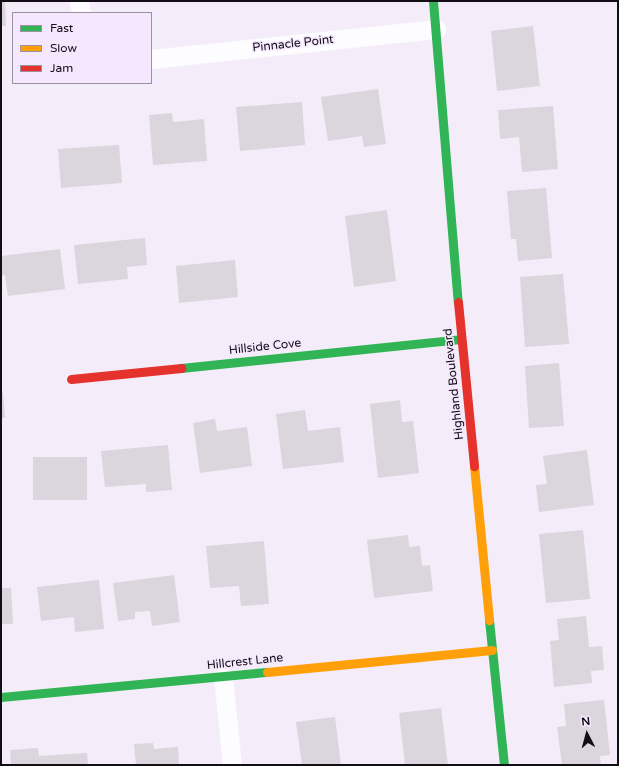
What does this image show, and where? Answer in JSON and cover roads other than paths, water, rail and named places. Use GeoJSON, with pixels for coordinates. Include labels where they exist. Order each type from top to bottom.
{"type":"FeatureCollection","features":[{"type":"Feature","properties":{"kind":"street"},"geometry":{"type":"LineString","coordinates":[[80,1],[81,12]]}},
{"type":"Feature","properties":{"kind":"street","name":"Highland Boulevard"},"geometry":{"type":"LineString","coordinates":[[433,1],[461,339],[504,765]]}},
{"type":"Feature","properties":{"kind":"street","name":"Pinnacle Point"},"geometry":{"type":"LineString","coordinates":[[152,59],[436,29]]}},
{"type":"Feature","properties":{"kind":"street","name":"Hillside Cove"},"geometry":{"type":"LineString","coordinates":[[71,379],[461,339]]}},
{"type":"Feature","properties":{"kind":"street","name":"Hillcrest Lane"},"geometry":{"type":"LineString","coordinates":[[1,697],[223,677],[492,650]]}},
{"type":"Feature","properties":{"kind":"street"},"geometry":{"type":"LineString","coordinates":[[223,677],[232,765]]}}]}
